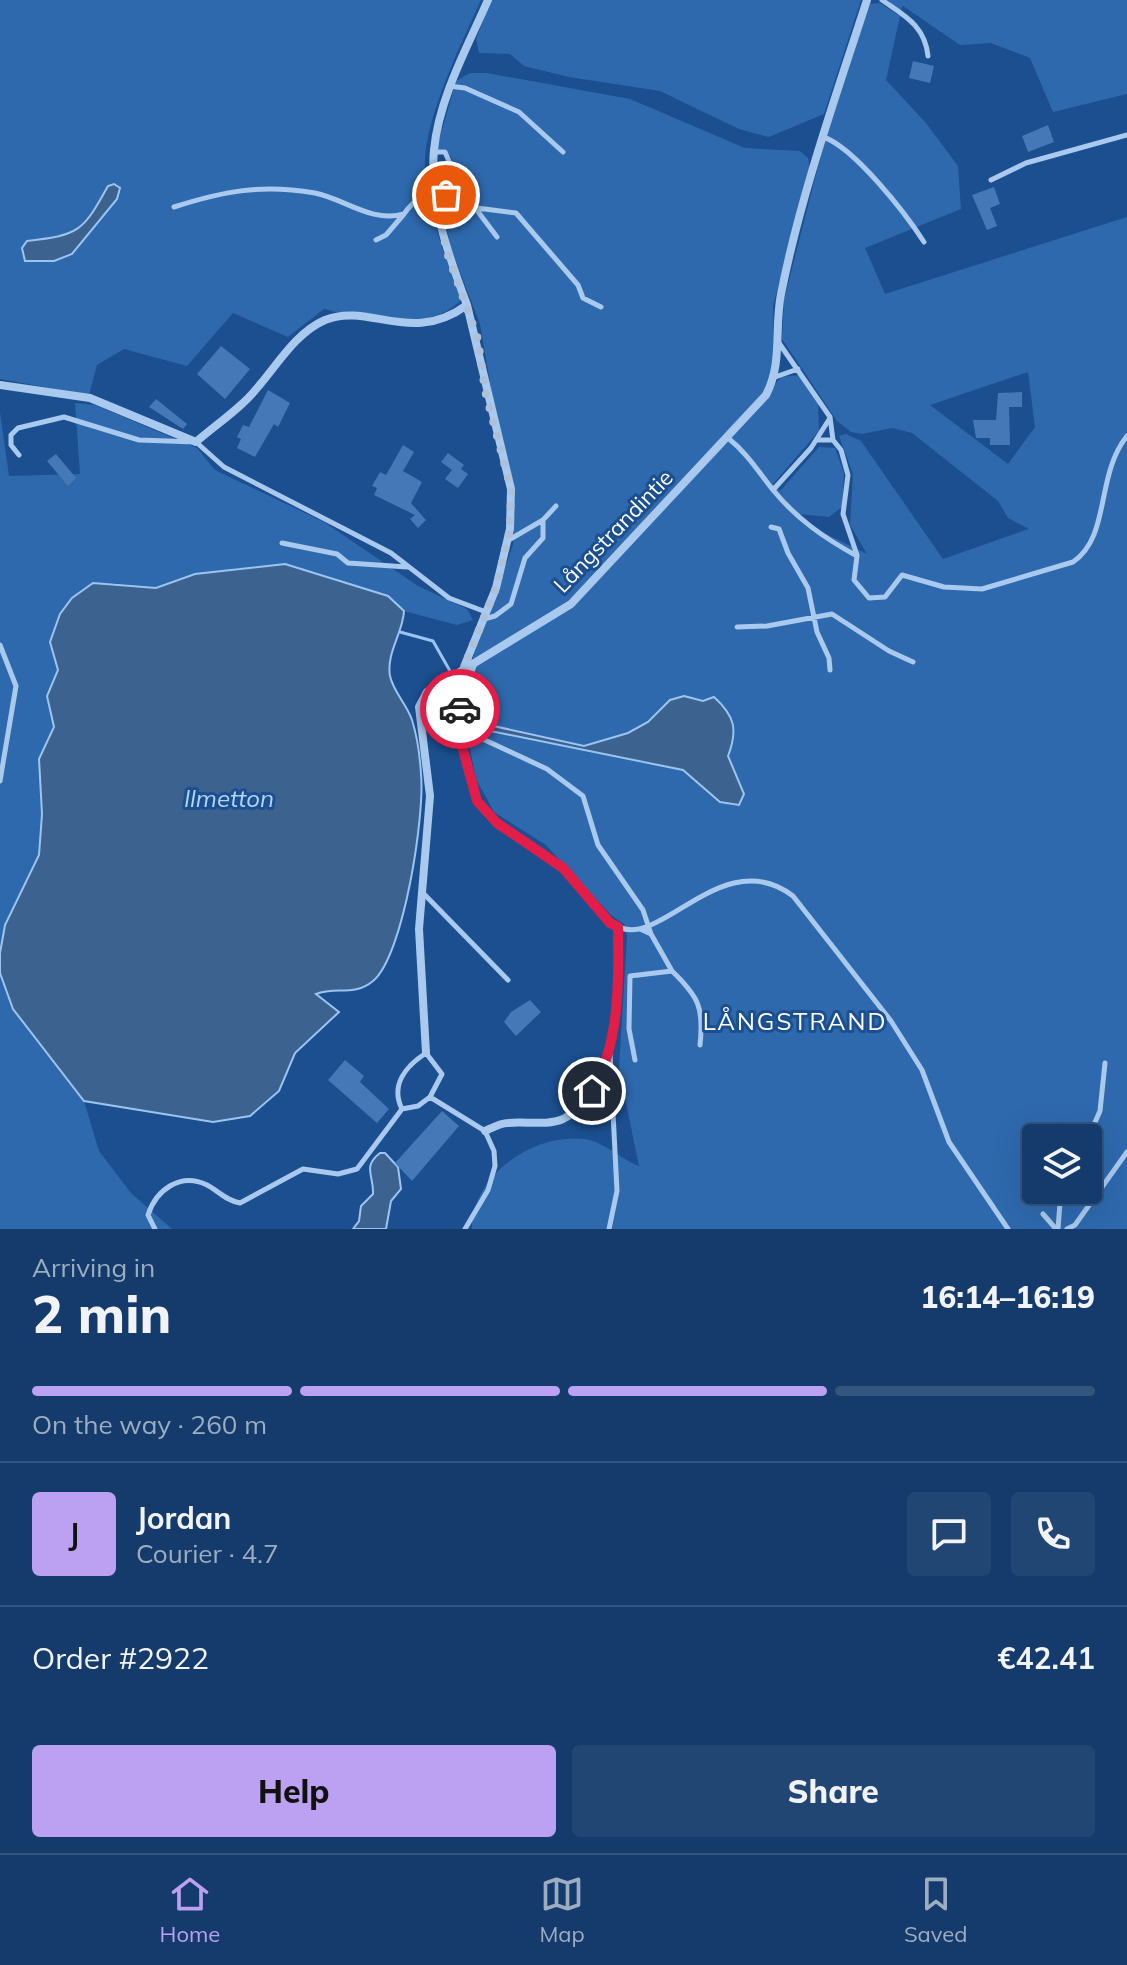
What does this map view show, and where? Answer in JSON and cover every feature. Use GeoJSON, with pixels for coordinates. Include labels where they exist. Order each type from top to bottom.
{"type":"FeatureCollection","features":[{"type":"Feature","properties":{"kind":"street"},"geometry":{"type":"LineString","coordinates":[[485,1131],[506,1123],[561,1120],[583,1106],[601,1076],[610,1049],[619,965],[618,927],[610,923],[563,868],[497,823],[477,801],[459,728],[464,667],[485,616],[507,542],[511,489],[467,305],[446,250],[434,153],[451,86],[488,0]]}},
{"type":"Feature","properties":{"kind":"street","name":"Långstrandintie"},"geometry":{"type":"LineString","coordinates":[[426,1053],[419,946],[430,796],[419,707],[427,692],[571,604],[766,395],[775,377],[780,296],[823,137],[867,0]]}},
{"type":"Feature","properties":{"kind":"street"},"geometry":{"type":"LineString","coordinates":[[0,385],[90,398],[196,442],[244,403],[308,331],[326,320],[343,317],[418,325],[450,318],[467,305]]}},
{"type":"Feature","properties":{"kind":"lane"},"geometry":{"type":"LineString","coordinates":[[882,0],[918,26],[926,39],[928,56]]}},
{"type":"Feature","properties":{"kind":"lane"},"geometry":{"type":"LineString","coordinates":[[451,86],[465,88],[519,112],[563,152]]}},
{"type":"Feature","properties":{"kind":"lane"},"geometry":{"type":"LineString","coordinates":[[991,180],[1026,163],[1127,135]]}},
{"type":"Feature","properties":{"kind":"lane"},"geometry":{"type":"LineString","coordinates":[[823,137],[836,141],[856,158],[924,242]]}},
{"type":"Feature","properties":{"kind":"lane"},"geometry":{"type":"LineString","coordinates":[[434,153],[445,152],[461,189],[497,237]]}},
{"type":"Feature","properties":{"kind":"lane"},"geometry":{"type":"LineString","coordinates":[[174,207],[219,192],[271,189],[318,194],[374,214],[391,217],[404,214]]}},
{"type":"Feature","properties":{"kind":"lane"},"geometry":{"type":"LineString","coordinates":[[376,240],[386,235],[418,196],[437,194],[474,207],[516,213],[575,280],[583,298],[601,307]]}},
{"type":"Feature","properties":{"kind":"lane"},"geometry":{"type":"LineString","coordinates":[[778,342],[830,417],[833,440],[841,450],[848,475],[843,514],[857,556],[854,580],[869,598],[885,597],[902,575],[944,587],[982,589],[1073,562],[1085,553],[1092,542],[1110,464],[1127,436]]}},
{"type":"Feature","properties":{"kind":"lane"},"geometry":{"type":"LineString","coordinates":[[775,377],[798,369]]}},
{"type":"Feature","properties":{"kind":"lane"},"geometry":{"type":"LineString","coordinates":[[19,455],[11,445],[11,435],[18,428],[64,417],[139,440],[196,442],[224,467],[391,553],[449,598],[485,616],[495,616],[511,604],[525,558],[543,538],[543,520]]}},
{"type":"Feature","properties":{"kind":"lane"},"geometry":{"type":"LineString","coordinates":[[773,490],[816,440],[830,417]]}},
{"type":"Feature","properties":{"kind":"lane"},"geometry":{"type":"LineString","coordinates":[[728,438],[742,448],[773,490],[822,537],[857,556]]}},
{"type":"Feature","properties":{"kind":"lane"},"geometry":{"type":"LineString","coordinates":[[816,440],[833,440]]}},
{"type":"Feature","properties":{"kind":"lane"},"geometry":{"type":"LineString","coordinates":[[507,542],[543,520],[556,506]]}},
{"type":"Feature","properties":{"kind":"lane"},"geometry":{"type":"LineString","coordinates":[[771,527],[779,529],[788,553],[808,588],[830,670]]}},
{"type":"Feature","properties":{"kind":"lane"},"geometry":{"type":"LineString","coordinates":[[282,543],[337,554],[348,563],[407,567]]}},
{"type":"Feature","properties":{"kind":"lane"},"geometry":{"type":"LineString","coordinates":[[737,627],[767,626],[832,614],[889,651],[913,662]]}},
{"type":"Feature","properties":{"kind":"lane"},"geometry":{"type":"LineString","coordinates":[[0,645],[16,686],[0,781]]}},
{"type":"Feature","properties":{"kind":"lane"},"geometry":{"type":"LineString","coordinates":[[473,736],[467,716],[467,696],[476,660]]}},
{"type":"Feature","properties":{"kind":"lane"},"geometry":{"type":"LineString","coordinates":[[459,728],[547,769],[583,796],[598,845],[643,910],[651,934],[672,971],[699,1000],[700,1045]]}},
{"type":"Feature","properties":{"kind":"lane"},"geometry":{"type":"LineString","coordinates":[[618,927],[627,931],[648,926],[710,892],[739,882],[762,879],[776,883],[793,896],[891,1021],[922,1070],[949,1142],[1008,1229]]}},
{"type":"Feature","properties":{"kind":"lane"},"geometry":{"type":"LineString","coordinates":[[423,892],[508,980]]}},
{"type":"Feature","properties":{"kind":"lane"},"geometry":{"type":"LineString","coordinates":[[635,929],[651,934]]}},
{"type":"Feature","properties":{"kind":"lane"},"geometry":{"type":"LineString","coordinates":[[635,1060],[629,1029],[630,976],[672,971]]}},
{"type":"Feature","properties":{"kind":"lane"},"geometry":{"type":"LineString","coordinates":[[609,1229],[617,1191],[610,1049]]}},
{"type":"Feature","properties":{"kind":"lane"},"geometry":{"type":"LineString","coordinates":[[155,1229],[148,1215],[154,1197],[169,1185],[188,1182],[205,1184],[226,1200],[240,1203],[303,1169],[338,1174],[357,1169],[402,1109],[418,1106],[430,1097],[442,1074],[426,1053],[401,1075],[398,1089],[402,1109]]}},
{"type":"Feature","properties":{"kind":"lane"},"geometry":{"type":"LineString","coordinates":[[1094,1124],[1100,1111],[1105,1063]]}},
{"type":"Feature","properties":{"kind":"lane"},"geometry":{"type":"LineString","coordinates":[[430,1097],[485,1131],[494,1151],[495,1166],[488,1190],[465,1229]]}},
{"type":"Feature","properties":{"kind":"lane"},"geometry":{"type":"LineString","coordinates":[[1067,1229],[1075,1225],[1127,1152]]}},
{"type":"Feature","properties":{"kind":"lane"},"geometry":{"type":"LineString","coordinates":[[1057,1229],[1060,1204]]}},
{"type":"Feature","properties":{"kind":"lane"},"geometry":{"type":"LineString","coordinates":[[1043,1214],[1057,1229]]}},
{"type":"Feature","properties":{"kind":"shaded area"},"geometry":{"type":"Polygon","coordinates":[[[0,0],[481,0],[436,106],[426,150],[425,169],[434,220],[461,300],[432,317],[415,320],[377,319],[324,309],[288,337],[233,313],[187,366],[124,349],[97,365],[89,395],[0,379],[0,0]]]}},
{"type":"Feature","properties":{"kind":"shaded area"},"geometry":{"type":"Polygon","coordinates":[[[491,0],[861,0],[824,114],[769,137],[739,129],[660,91],[569,77],[524,66],[510,54],[479,53],[476,39],[491,0]]]}},
{"type":"Feature","properties":{"kind":"shaded area"},"geometry":{"type":"Polygon","coordinates":[[[887,0],[1127,0],[1127,94],[1053,112],[1030,58],[991,43],[960,45],[903,6],[901,10],[887,0]]]}},
{"type":"Feature","properties":{"kind":"shaded area"},"geometry":{"type":"Polygon","coordinates":[[[880,3],[900,16],[886,80],[926,123],[958,166],[961,209],[865,248],[885,294],[1127,217],[1127,1229],[472,1229],[482,1191],[494,1175],[526,1151],[545,1143],[565,1139],[591,1140],[639,1166],[619,1069],[627,936],[624,924],[611,915],[546,845],[494,812],[476,779],[463,713],[467,674],[513,545],[515,490],[494,406],[480,324],[450,246],[442,199],[472,208],[451,157],[446,150],[436,151],[456,81],[470,73],[487,73],[630,99],[745,148],[800,151],[808,158],[810,169],[773,306],[774,358],[769,384],[739,428],[781,377],[800,375],[818,401],[819,431],[773,484],[780,491],[819,447],[835,448],[844,473],[842,507],[829,517],[798,514],[824,533],[867,554],[850,525],[853,474],[839,436],[846,434],[861,441],[943,559],[1029,529],[1008,518],[998,501],[912,433],[892,428],[862,434],[851,432],[837,421],[782,339],[784,300],[825,139],[869,4],[880,3]],[[1028,372],[930,405],[1008,464],[1035,427],[1028,372]]]}},
{"type":"Feature","properties":{"kind":"shaded area"},"geometry":{"type":"Polygon","coordinates":[[[75,403],[95,405],[197,448],[215,470],[324,522],[418,586],[467,609],[473,620],[457,625],[404,611],[388,596],[285,564],[195,574],[156,588],[134,589],[115,583],[72,598],[60,614],[50,642],[58,670],[47,696],[54,727],[39,759],[42,814],[39,856],[5,925],[0,953],[0,412],[9,476],[80,474],[75,403]]]}},
{"type":"Feature","properties":{"kind":"shaded area"},"geometry":{"type":"Polygon","coordinates":[[[0,973],[13,1009],[84,1101],[99,1151],[131,1193],[172,1229],[0,1229],[0,973]]]}},
{"type":"Feature","properties":{"kind":"water"},"geometry":{"type":"Polygon","coordinates":[[[114,184],[120,188],[117,199],[72,254],[54,261],[25,261],[22,248],[27,241],[58,236],[78,228],[92,213],[108,186],[114,184]]]}},
{"type":"Feature","properties":{"kind":"water","name":"Ilmetton"},"geometry":{"type":"Polygon","coordinates":[[[285,564],[388,596],[404,611],[389,668],[394,687],[414,726],[421,793],[416,850],[394,943],[384,966],[366,986],[316,994],[339,1012],[295,1053],[279,1091],[250,1116],[213,1122],[84,1101],[13,1009],[0,973],[5,925],[39,855],[42,814],[39,759],[54,727],[47,696],[58,670],[50,642],[60,614],[72,598],[93,583],[156,588],[195,574],[285,564]]]}},
{"type":"Feature","properties":{"kind":"water"},"geometry":{"type":"Polygon","coordinates":[[[684,696],[703,701],[714,697],[730,717],[734,731],[728,756],[744,794],[739,805],[720,802],[683,770],[471,727],[471,721],[584,746],[628,733],[648,722],[670,700],[684,696]]]}},
{"type":"Feature","properties":{"kind":"water"},"geometry":{"type":"Polygon","coordinates":[[[380,1153],[385,1153],[398,1167],[401,1189],[391,1201],[386,1229],[353,1229],[359,1221],[361,1206],[373,1194],[370,1167],[380,1153]]]}},
{"type":"Feature","properties":{"kind":"building"},"geometry":{"type":"Polygon","coordinates":[[[913,61],[934,66],[930,83],[909,78],[913,61]]]}},
{"type":"Feature","properties":{"kind":"building"},"geometry":{"type":"Polygon","coordinates":[[[1048,125],[1054,142],[1028,152],[1022,136],[1048,125]]]}},
{"type":"Feature","properties":{"kind":"building"},"geometry":{"type":"Polygon","coordinates":[[[994,187],[1000,204],[990,208],[997,226],[987,230],[972,195],[994,187]]]}},
{"type":"Feature","properties":{"kind":"building"},"geometry":{"type":"Polygon","coordinates":[[[221,346],[250,369],[225,399],[197,374],[221,346]]]}},
{"type":"Feature","properties":{"kind":"building"},"geometry":{"type":"Polygon","coordinates":[[[268,390],[290,403],[278,427],[274,424],[255,457],[237,448],[241,439],[237,437],[243,425],[249,427],[268,390]]]}},
{"type":"Feature","properties":{"kind":"building"},"geometry":{"type":"Polygon","coordinates":[[[1022,392],[1022,407],[1009,407],[1010,445],[990,445],[990,438],[976,438],[973,420],[996,420],[998,393],[1022,392]]]}},
{"type":"Feature","properties":{"kind":"building"},"geometry":{"type":"Polygon","coordinates":[[[156,399],[187,424],[183,429],[149,407],[156,399]]]}},
{"type":"Feature","properties":{"kind":"building"},"geometry":{"type":"Polygon","coordinates":[[[403,445],[414,452],[403,471],[422,482],[411,503],[426,520],[418,528],[410,519],[415,515],[374,495],[377,488],[372,486],[380,472],[386,475],[403,445]]]}},
{"type":"Feature","properties":{"kind":"building"},"geometry":{"type":"Polygon","coordinates":[[[448,453],[464,465],[461,469],[468,474],[458,488],[445,479],[452,470],[441,462],[448,453]]]}},
{"type":"Feature","properties":{"kind":"building"},"geometry":{"type":"Polygon","coordinates":[[[56,454],[76,478],[68,486],[47,461],[56,454]]]}},
{"type":"Feature","properties":{"kind":"building"},"geometry":{"type":"Polygon","coordinates":[[[530,1000],[541,1012],[516,1036],[504,1022],[511,1012],[530,1000]]]}},
{"type":"Feature","properties":{"kind":"building"},"geometry":{"type":"Polygon","coordinates":[[[345,1060],[364,1076],[360,1082],[389,1109],[377,1123],[328,1080],[345,1060]]]}},
{"type":"Feature","properties":{"kind":"building"},"geometry":{"type":"Polygon","coordinates":[[[442,1111],[459,1126],[412,1181],[395,1163],[442,1111]]]}},
{"type":"Feature","properties":{"kind":"waterway"},"geometry":{"type":"LineString","coordinates":[[400,632],[433,641],[450,671]]}},
{"type":"Feature","properties":{"kind":"waterway"},"geometry":{"type":"LineString","coordinates":[[451,688],[452,724]]}},
{"type":"Feature","properties":{"kind":"way so far"},"geometry":{"type":"LineString","coordinates":[[446,195],[437,194],[442,233],[478,339],[485,391],[511,489],[510,529],[496,588],[464,667],[460,709]]}},
{"type":"Feature","properties":{"kind":"district","name":"LÅNGSTRAND"},"geometry":{"type":"Point","coordinates":[795,1021]}},
{"type":"Feature","properties":{"kind":"route"},"geometry":{"type":"LineString","coordinates":[[460,709],[459,735],[477,801],[497,823],[563,868],[610,923],[618,927],[619,965],[610,1049],[592,1091]]}}]}
